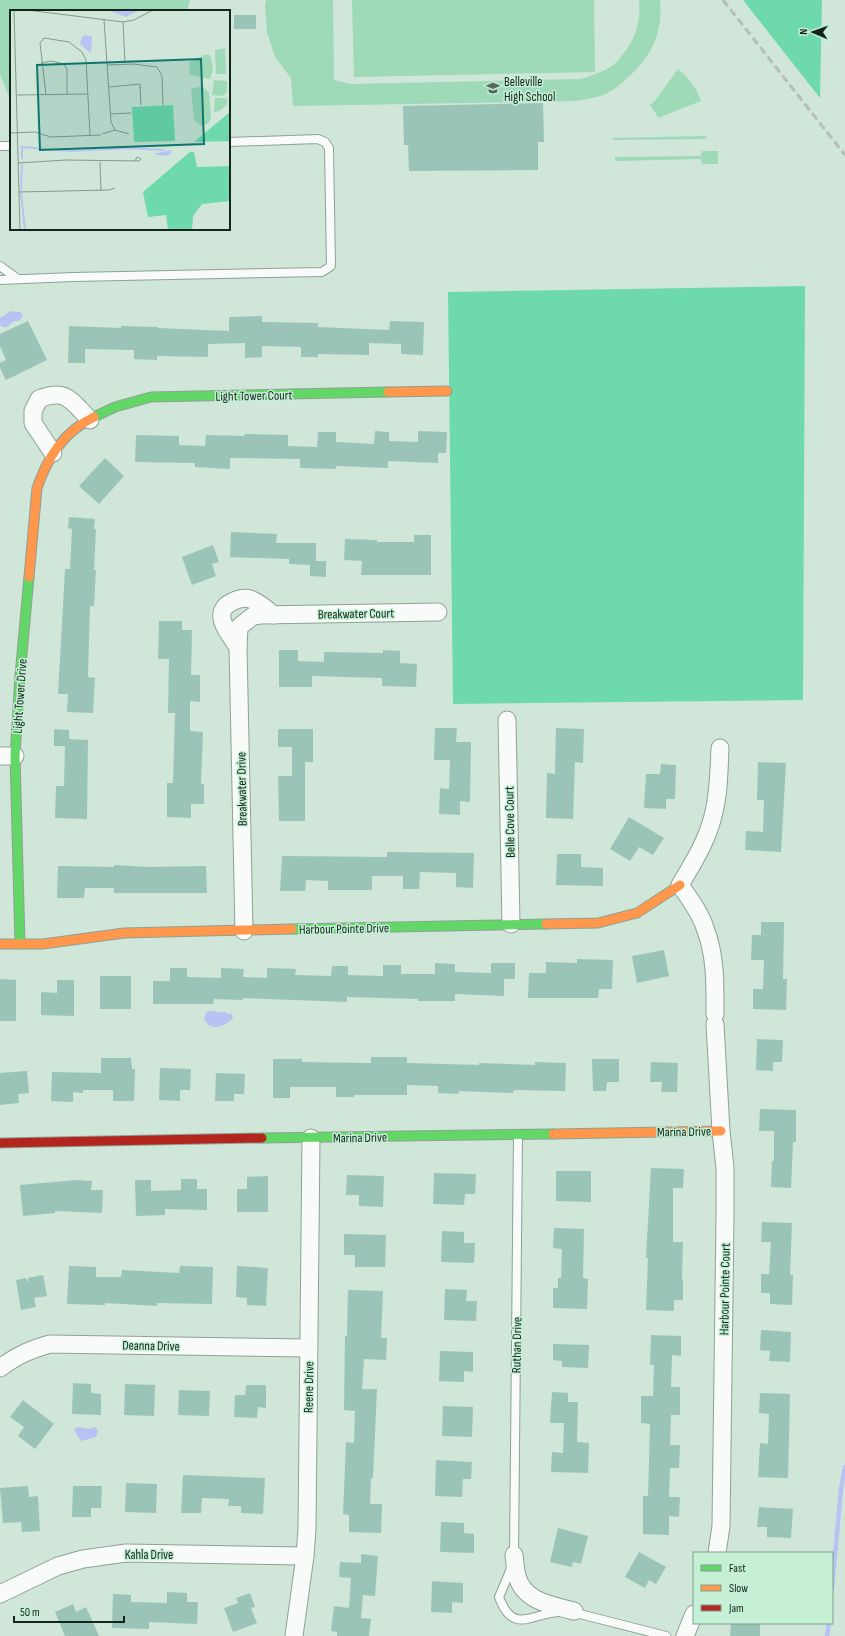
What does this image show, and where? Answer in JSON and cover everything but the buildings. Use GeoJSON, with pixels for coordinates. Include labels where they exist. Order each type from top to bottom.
{"type":"FeatureCollection","features":[{"type":"Feature","properties":{"kind":"street","name":"Light Tower Court"},"geometry":{"type":"LineString","coordinates":[[69,434],[90,420],[114,407],[151,397],[447,391]]}},
{"type":"Feature","properties":{"kind":"street"},"geometry":{"type":"LineString","coordinates":[[53,453],[33,423],[33,411],[39,398],[53,393],[66,396],[90,420]]}},
{"type":"Feature","properties":{"kind":"street","name":"Light Tower Drive"},"geometry":{"type":"LineString","coordinates":[[20,944],[8,756],[20,676],[34,507],[37,488],[45,467],[53,453],[69,434]]}},
{"type":"Feature","properties":{"kind":"street"},"geometry":{"type":"LineString","coordinates":[[238,647],[223,626],[223,610],[228,604],[240,599],[251,599],[274,614]]}},
{"type":"Feature","properties":{"kind":"street","name":"Breakwater Court"},"geometry":{"type":"LineString","coordinates":[[238,647],[240,627],[253,616],[274,614],[438,612]]}},
{"type":"Feature","properties":{"kind":"street","name":"Breakwater Drive"},"geometry":{"type":"LineString","coordinates":[[238,647],[244,931]]}},
{"type":"Feature","properties":{"kind":"street","name":"Belle Cove Court"},"geometry":{"type":"LineString","coordinates":[[507,720],[511,924]]}},
{"type":"Feature","properties":{"kind":"street"},"geometry":{"type":"LineString","coordinates":[[680,885],[700,850],[714,816],[718,789],[720,748]]}},
{"type":"Feature","properties":{"kind":"street","name":"Harbour Pointe Drive"},"geometry":{"type":"LineString","coordinates":[[0,944],[43,944],[124,933],[598,923],[637,913],[680,885]]}},
{"type":"Feature","properties":{"kind":"street","name":"Harbour Pointe Court"},"geometry":{"type":"LineString","coordinates":[[680,885],[705,927],[715,972],[715,1019],[720,1131],[725,1168],[721,1526],[717,1552]]}},
{"type":"Feature","properties":{"kind":"street","name":"Marina Drive"},"geometry":{"type":"LineString","coordinates":[[0,1143],[720,1131]]}},
{"type":"Feature","properties":{"kind":"street","name":"Reene Drive"},"geometry":{"type":"LineString","coordinates":[[294,1636],[305,1556],[311,1138]]}},
{"type":"Feature","properties":{"kind":"street","name":"Deanna Drive"},"geometry":{"type":"LineString","coordinates":[[0,1368],[30,1349],[50,1344],[308,1348]]}},
{"type":"Feature","properties":{"kind":"street","name":"Kahla Drive"},"geometry":{"type":"LineString","coordinates":[[0,1594],[58,1566],[83,1558],[126,1553],[305,1556]]}},
{"type":"Feature","properties":{"kind":"street","name":"Ruthan Drive"},"geometry":{"type":"LineString","coordinates":[[514,1554],[517,1576],[522,1588],[530,1597],[550,1605],[574,1611]]}},
{"type":"Feature","properties":{"kind":"street"},"geometry":{"type":"LineString","coordinates":[[685,1636],[693,1616]]}},
{"type":"Feature","properties":{"kind":"lane"},"geometry":{"type":"LineString","coordinates":[[0,280],[18,278],[322,272],[331,266],[329,148],[325,142],[318,139],[230,142]]}},
{"type":"Feature","properties":{"kind":"lane"},"geometry":{"type":"LineString","coordinates":[[0,266],[18,278]]}},
{"type":"Feature","properties":{"kind":"lane","name":"Ruthan Drive"},"geometry":{"type":"LineString","coordinates":[[518,1135],[514,1554],[510,1571],[500,1597],[508,1612],[515,1618],[523,1621],[547,1613],[574,1611],[666,1636]]}},
{"type":"Feature","properties":{"kind":"green space"},"geometry":{"type":"Polygon","coordinates":[[[0,0],[190,0],[187,10],[10,10],[10,99],[0,75],[0,0]]]}},
{"type":"Feature","properties":{"kind":"green space"},"geometry":{"type":"Polygon","coordinates":[[[266,0],[333,0],[334,80],[350,84],[581,79],[601,72],[612,66],[628,48],[637,29],[639,0],[660,0],[660,12],[657,34],[649,53],[635,71],[621,84],[606,94],[596,97],[576,101],[293,106],[291,78],[275,57],[267,32],[266,0]]]}},
{"type":"Feature","properties":{"kind":"green space"},"geometry":{"type":"Polygon","coordinates":[[[352,0],[594,0],[595,72],[354,77],[352,0]]]}},
{"type":"Feature","properties":{"kind":"green space"},"geometry":{"type":"Polygon","coordinates":[[[743,0],[822,0],[820,98],[743,0]]]}},
{"type":"Feature","properties":{"kind":"green space"},"geometry":{"type":"Polygon","coordinates":[[[678,69],[692,83],[701,101],[659,118],[650,105],[654,102],[678,69]]]}},
{"type":"Feature","properties":{"kind":"green space"},"geometry":{"type":"Polygon","coordinates":[[[706,136],[707,139],[613,140],[613,138],[706,136]]]}},
{"type":"Feature","properties":{"kind":"green space"},"geometry":{"type":"Polygon","coordinates":[[[702,151],[718,151],[718,164],[702,164],[701,159],[615,161],[615,157],[701,156],[702,151]]]}},
{"type":"Feature","properties":{"kind":"green space"},"geometry":{"type":"Polygon","coordinates":[[[805,286],[803,700],[453,704],[448,292],[805,286]]]}},
{"type":"Feature","properties":{"kind":"water"},"geometry":{"type":"Polygon","coordinates":[[[11,311],[21,312],[23,316],[19,321],[14,321],[7,327],[3,327],[0,325],[0,318],[11,311]]]}},
{"type":"Feature","properties":{"kind":"water"},"geometry":{"type":"Polygon","coordinates":[[[209,1011],[220,1013],[225,1012],[228,1014],[231,1013],[233,1018],[222,1026],[210,1026],[204,1019],[206,1013],[209,1011]]]}},
{"type":"Feature","properties":{"kind":"water"},"geometry":{"type":"Polygon","coordinates":[[[77,1427],[90,1429],[95,1427],[98,1431],[96,1437],[81,1441],[74,1430],[77,1427]]]}},
{"type":"Feature","properties":{"kind":"waterway"},"geometry":{"type":"LineString","coordinates":[[833,1577],[841,1489],[845,1467]]}},
{"type":"Feature","properties":{"kind":"waterway"},"geometry":{"type":"LineString","coordinates":[[827,1636],[829,1624]]}},
{"type":"Feature","properties":{"kind":"railway"},"geometry":{"type":"LineString","coordinates":[[723,0],[845,155]]}},
{"type":"Feature","properties":{"kind":"traffic: fast"},"geometry":{"type":"LineString","coordinates":[[94,417],[115,407],[151,397],[388,392]]}},
{"type":"Feature","properties":{"kind":"traffic: fast"},"geometry":{"type":"LineString","coordinates":[[20,944],[15,756],[20,676],[29,577]]}},
{"type":"Feature","properties":{"kind":"traffic: fast"},"geometry":{"type":"LineString","coordinates":[[292,929],[546,924]]}},
{"type":"Feature","properties":{"kind":"traffic: fast"},"geometry":{"type":"LineString","coordinates":[[262,1138],[553,1134]]}},
{"type":"Feature","properties":{"kind":"traffic: slow"},"geometry":{"type":"LineString","coordinates":[[388,392],[447,391]]}},
{"type":"Feature","properties":{"kind":"traffic: slow"},"geometry":{"type":"LineString","coordinates":[[29,577],[37,488],[41,477],[58,446],[65,438],[83,423],[94,417]]}},
{"type":"Feature","properties":{"kind":"traffic: slow"},"geometry":{"type":"LineString","coordinates":[[546,924],[598,923],[637,913],[680,885]]}},
{"type":"Feature","properties":{"kind":"traffic: slow"},"geometry":{"type":"LineString","coordinates":[[0,944],[43,944],[124,933],[292,929]]}},
{"type":"Feature","properties":{"kind":"traffic: slow"},"geometry":{"type":"LineString","coordinates":[[553,1134],[721,1131]]}},
{"type":"Feature","properties":{"kind":"traffic: jam"},"geometry":{"type":"LineString","coordinates":[[0,1143],[262,1138]]}},
{"type":"Feature","properties":{"kind":"place","name":"Belleville High School"},"geometry":{"type":"Point","coordinates":[493,88]}}]}
